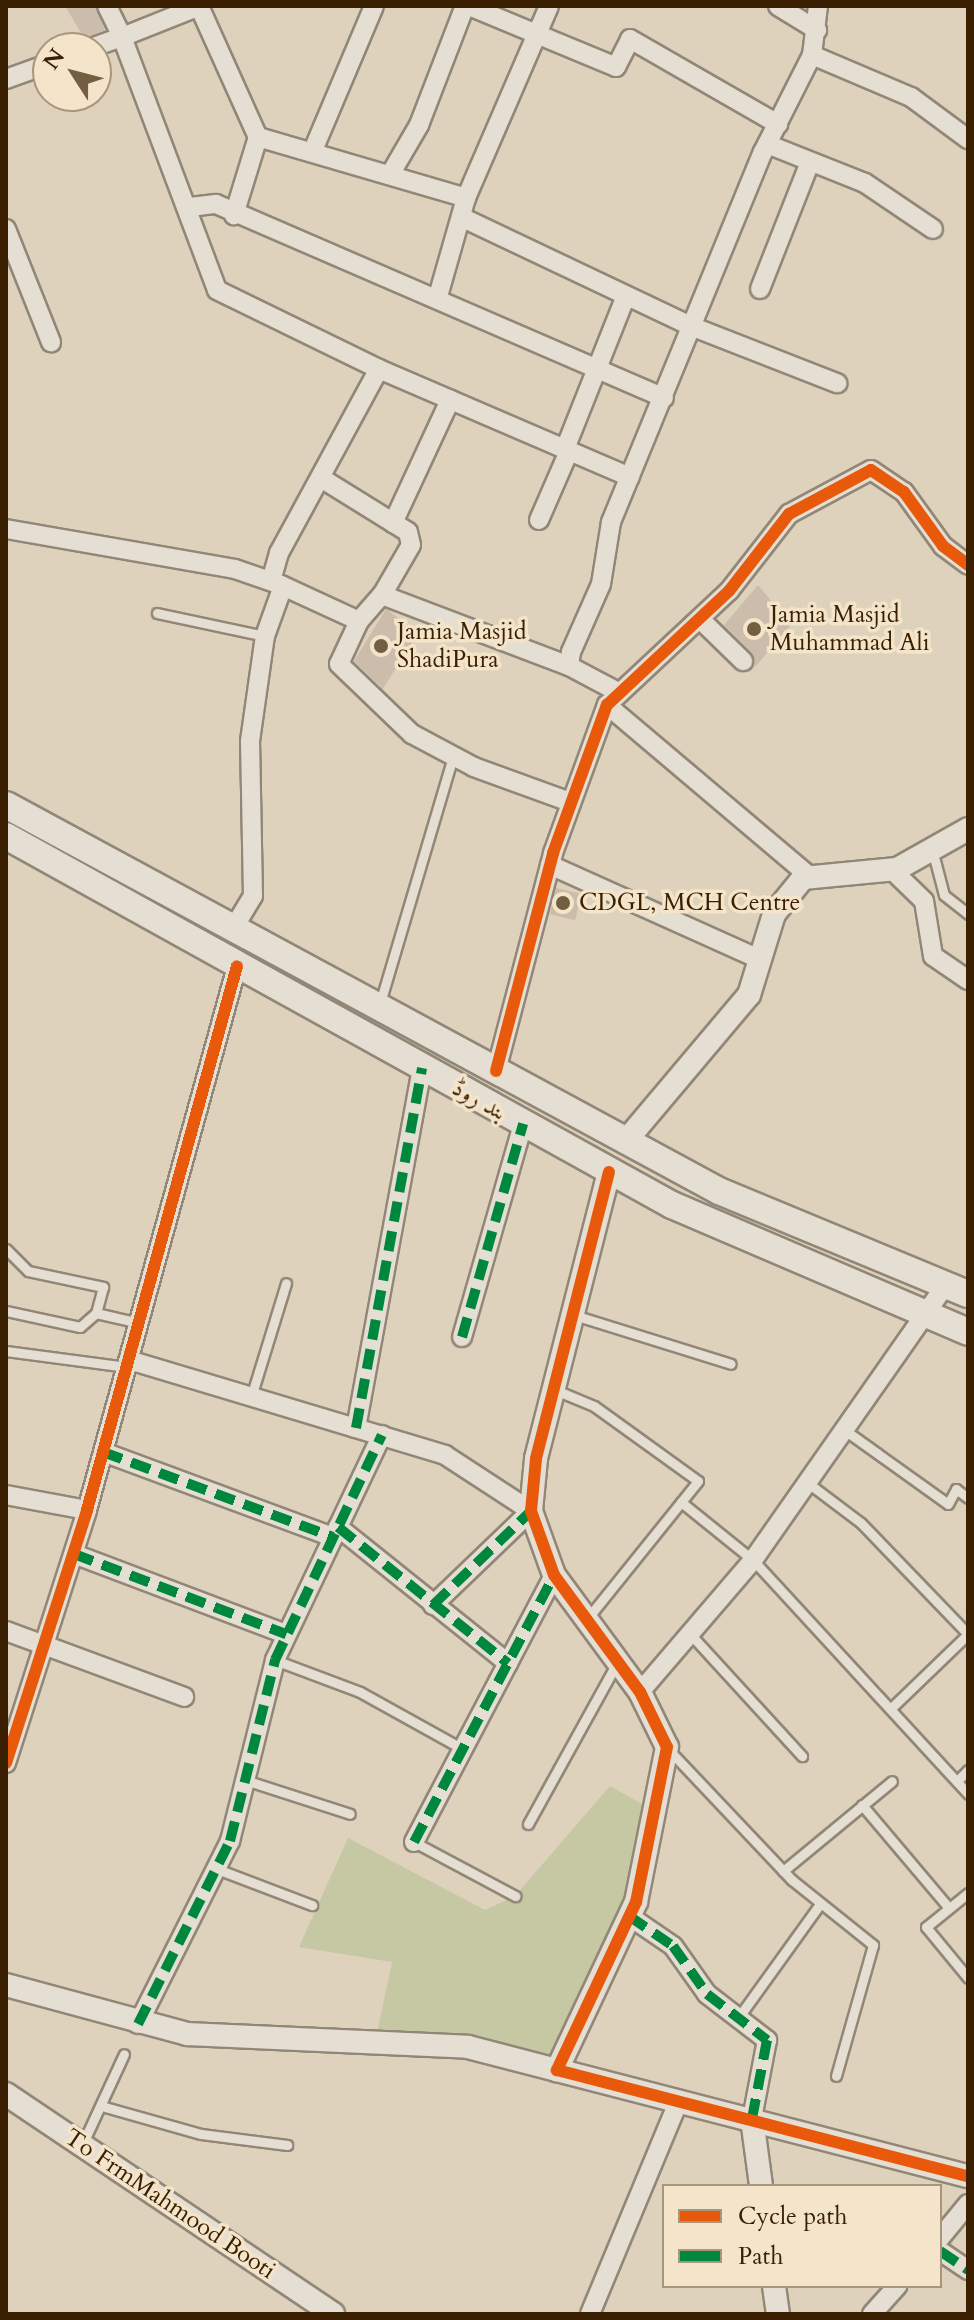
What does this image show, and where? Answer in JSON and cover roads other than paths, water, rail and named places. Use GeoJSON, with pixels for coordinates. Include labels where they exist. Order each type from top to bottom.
{"type":"FeatureCollection","features":[{"type":"Feature","properties":{"kind":"main road","name":"بند روڈ"},"geometry":{"type":"LineString","coordinates":[[6,805],[625,1142],[769,1213],[957,1289]]}},
{"type":"Feature","properties":{"kind":"main road","name":"بند روڈ"},"geometry":{"type":"LineString","coordinates":[[6,836],[696,1218],[968,1332]]}},
{"type":"Feature","properties":{"kind":"street"},"geometry":{"type":"LineString","coordinates":[[107,6],[190,207],[217,290],[379,369],[630,477]]}},
{"type":"Feature","properties":{"kind":"street"},"geometry":{"type":"LineString","coordinates":[[112,41],[199,6],[258,137],[234,215]]}},
{"type":"Feature","properties":{"kind":"street"},"geometry":{"type":"LineString","coordinates":[[314,148],[374,6]]}},
{"type":"Feature","properties":{"kind":"street"},"geometry":{"type":"LineString","coordinates":[[391,173],[419,125],[467,6],[616,67],[630,39],[778,124]]}},
{"type":"Feature","properties":{"kind":"street"},"geometry":{"type":"LineString","coordinates":[[438,296],[466,198],[549,6]]}},
{"type":"Feature","properties":{"kind":"street"},"geometry":{"type":"LineString","coordinates":[[778,6],[817,30]]}},
{"type":"Feature","properties":{"kind":"street"},"geometry":{"type":"LineString","coordinates":[[569,666],[583,615],[601,584],[611,522],[767,144],[812,55],[818,6]]}},
{"type":"Feature","properties":{"kind":"street"},"geometry":{"type":"LineString","coordinates":[[812,55],[911,97],[968,139]]}},
{"type":"Feature","properties":{"kind":"street"},"geometry":{"type":"LineString","coordinates":[[6,79],[32,70]]}},
{"type":"Feature","properties":{"kind":"street"},"geometry":{"type":"LineString","coordinates":[[258,137],[314,148],[466,198]]}},
{"type":"Feature","properties":{"kind":"street"},"geometry":{"type":"LineString","coordinates":[[767,144],[865,183],[933,229]]}},
{"type":"Feature","properties":{"kind":"street"},"geometry":{"type":"LineString","coordinates":[[760,289],[810,162]]}},
{"type":"Feature","properties":{"kind":"street"},"geometry":{"type":"LineString","coordinates":[[190,207],[216,204],[234,215],[438,296],[664,398]]}},
{"type":"Feature","properties":{"kind":"street"},"geometry":{"type":"LineString","coordinates":[[461,217],[693,327],[837,383]]}},
{"type":"Feature","properties":{"kind":"street"},"geometry":{"type":"LineString","coordinates":[[6,229],[51,342]]}},
{"type":"Feature","properties":{"kind":"street"},"geometry":{"type":"LineString","coordinates":[[539,520],[626,296]]}},
{"type":"Feature","properties":{"kind":"street"},"geometry":{"type":"LineString","coordinates":[[233,929],[253,896],[246,794],[265,636],[277,584],[321,478],[379,369]]}},
{"type":"Feature","properties":{"kind":"street"},"geometry":{"type":"LineString","coordinates":[[393,523],[450,400]]}},
{"type":"Feature","properties":{"kind":"street"},"geometry":{"type":"LineString","coordinates":[[496,1071],[550,865],[570,802],[614,699],[701,620],[789,514],[871,470],[904,492],[943,546],[968,565]]}},
{"type":"Feature","properties":{"kind":"street"},"geometry":{"type":"LineString","coordinates":[[321,478],[408,532],[411,545],[382,595],[359,621],[339,664],[412,734],[453,756],[570,802]]}},
{"type":"Feature","properties":{"kind":"street"},"geometry":{"type":"LineString","coordinates":[[6,529],[277,584],[359,621]]}},
{"type":"Feature","properties":{"kind":"street"},"geometry":{"type":"LineString","coordinates":[[382,595],[569,666],[614,699],[808,875]]}},
{"type":"Feature","properties":{"kind":"street"},"geometry":{"type":"LineString","coordinates":[[701,620],[743,661]]}},
{"type":"Feature","properties":{"kind":"street"},"geometry":{"type":"LineString","coordinates":[[625,1142],[749,995],[774,914],[808,875],[891,869],[933,853],[968,829]]}},
{"type":"Feature","properties":{"kind":"street"},"geometry":{"type":"LineString","coordinates":[[550,865],[761,960]]}},
{"type":"Feature","properties":{"kind":"street"},"geometry":{"type":"LineString","coordinates":[[891,869],[924,901],[933,956],[968,980]]}},
{"type":"Feature","properties":{"kind":"street"},"geometry":{"type":"LineString","coordinates":[[6,1763],[47,1646],[87,1510],[237,966]]}},
{"type":"Feature","properties":{"kind":"street"},"geometry":{"type":"LineString","coordinates":[[356,1428],[422,1068]]}},
{"type":"Feature","properties":{"kind":"street"},"geometry":{"type":"LineString","coordinates":[[462,1337],[523,1124]]}},
{"type":"Feature","properties":{"kind":"street"},"geometry":{"type":"LineString","coordinates":[[557,2070],[629,1916],[656,1825],[667,1747],[640,1692],[554,1575],[531,1511],[553,1389],[609,1172]]}},
{"type":"Feature","properties":{"kind":"street"},"geometry":{"type":"LineString","coordinates":[[640,1692],[692,1636],[753,1560],[930,1315],[957,1289]]}},
{"type":"Feature","properties":{"kind":"street"},"geometry":{"type":"LineString","coordinates":[[128,1364],[445,1455],[531,1511]]}},
{"type":"Feature","properties":{"kind":"street"},"geometry":{"type":"LineString","coordinates":[[138,2024],[217,1869],[245,1780],[275,1660],[382,1435]]}},
{"type":"Feature","properties":{"kind":"street"},"geometry":{"type":"LineString","coordinates":[[103,1452],[335,1532],[508,1663]]}},
{"type":"Feature","properties":{"kind":"street"},"geometry":{"type":"LineString","coordinates":[[6,1495],[87,1510]]}},
{"type":"Feature","properties":{"kind":"street"},"geometry":{"type":"LineString","coordinates":[[433,1605],[531,1511]]}},
{"type":"Feature","properties":{"kind":"street"},"geometry":{"type":"LineString","coordinates":[[74,1554],[286,1634]]}},
{"type":"Feature","properties":{"kind":"street"},"geometry":{"type":"LineString","coordinates":[[414,1842],[554,1575]]}},
{"type":"Feature","properties":{"kind":"street"},"geometry":{"type":"LineString","coordinates":[[6,1631],[184,1697]]}},
{"type":"Feature","properties":{"kind":"street"},"geometry":{"type":"LineString","coordinates":[[629,1916],[673,1946],[707,1994],[767,2040],[752,2119],[761,2184]]}},
{"type":"Feature","properties":{"kind":"street"},"geometry":{"type":"LineString","coordinates":[[6,1985],[138,2024],[281,2042],[468,2047],[968,2176]]}},
{"type":"Feature","properties":{"kind":"street","name":"To FrmMahmood Booti"},"geometry":{"type":"LineString","coordinates":[[6,2094],[333,2314]]}},
{"type":"Feature","properties":{"kind":"street"},"geometry":{"type":"LineString","coordinates":[[590,2314],[679,2100]]}},
{"type":"Feature","properties":{"kind":"street"},"geometry":{"type":"LineString","coordinates":[[942,2236],[968,2204]]}},
{"type":"Feature","properties":{"kind":"street"},"geometry":{"type":"LineString","coordinates":[[942,2252],[968,2270]]}},
{"type":"Feature","properties":{"kind":"street"},"geometry":{"type":"LineString","coordinates":[[774,2288],[778,2314]]}},
{"type":"Feature","properties":{"kind":"street"},"geometry":{"type":"LineString","coordinates":[[872,2314],[895,2288]]}},
{"type":"Feature","properties":{"kind":"lane"},"geometry":{"type":"LineString","coordinates":[[157,613],[265,636]]}},
{"type":"Feature","properties":{"kind":"lane"},"geometry":{"type":"LineString","coordinates":[[379,1006],[453,756]]}},
{"type":"Feature","properties":{"kind":"lane"},"geometry":{"type":"LineString","coordinates":[[933,853],[944,895],[968,914]]}},
{"type":"Feature","properties":{"kind":"lane"},"geometry":{"type":"LineString","coordinates":[[6,1249],[28,1271],[103,1287],[96,1313],[80,1327],[6,1311]]}},
{"type":"Feature","properties":{"kind":"lane"},"geometry":{"type":"LineString","coordinates":[[251,1397],[286,1283]]}},
{"type":"Feature","properties":{"kind":"lane"},"geometry":{"type":"LineString","coordinates":[[96,1313],[139,1323]]}},
{"type":"Feature","properties":{"kind":"lane"},"geometry":{"type":"LineString","coordinates":[[571,1314],[731,1364]]}},
{"type":"Feature","properties":{"kind":"lane"},"geometry":{"type":"LineString","coordinates":[[6,1351],[128,1364]]}},
{"type":"Feature","properties":{"kind":"lane"},"geometry":{"type":"LineString","coordinates":[[553,1389],[594,1406],[698,1481],[587,1619]]}},
{"type":"Feature","properties":{"kind":"lane"},"geometry":{"type":"LineString","coordinates":[[846,1431],[948,1504],[956,1489],[968,1498]]}},
{"type":"Feature","properties":{"kind":"lane"},"geometry":{"type":"LineString","coordinates":[[808,1483],[861,1523],[968,1634],[890,1709]]}},
{"type":"Feature","properties":{"kind":"lane"},"geometry":{"type":"LineString","coordinates":[[681,1502],[753,1560],[968,1794]]}},
{"type":"Feature","properties":{"kind":"lane"},"geometry":{"type":"LineString","coordinates":[[692,1636],[802,1756]]}},
{"type":"Feature","properties":{"kind":"lane"},"geometry":{"type":"LineString","coordinates":[[275,1660],[360,1692],[463,1749]]}},
{"type":"Feature","properties":{"kind":"lane"},"geometry":{"type":"LineString","coordinates":[[528,1824],[618,1661]]}},
{"type":"Feature","properties":{"kind":"lane"},"geometry":{"type":"LineString","coordinates":[[667,1747],[783,1871],[873,1945],[836,2076]]}},
{"type":"Feature","properties":{"kind":"lane"},"geometry":{"type":"LineString","coordinates":[[957,1781],[968,1770]]}},
{"type":"Feature","properties":{"kind":"lane"},"geometry":{"type":"LineString","coordinates":[[245,1780],[350,1814]]}},
{"type":"Feature","properties":{"kind":"lane"},"geometry":{"type":"LineString","coordinates":[[783,1871],[892,1781]]}},
{"type":"Feature","properties":{"kind":"lane"},"geometry":{"type":"LineString","coordinates":[[862,1805],[949,1908]]}},
{"type":"Feature","properties":{"kind":"lane"},"geometry":{"type":"LineString","coordinates":[[414,1842],[515,1896]]}},
{"type":"Feature","properties":{"kind":"lane"},"geometry":{"type":"LineString","coordinates":[[217,1869],[312,1905]]}},
{"type":"Feature","properties":{"kind":"lane"},"geometry":{"type":"LineString","coordinates":[[968,1893],[926,1927],[968,1978]]}},
{"type":"Feature","properties":{"kind":"lane"},"geometry":{"type":"LineString","coordinates":[[738,2018],[820,1904]]}},
{"type":"Feature","properties":{"kind":"lane"},"geometry":{"type":"LineString","coordinates":[[82,2145],[105,2107],[124,2054]]}},
{"type":"Feature","properties":{"kind":"lane"},"geometry":{"type":"LineString","coordinates":[[105,2107],[201,2134],[287,2145]]}},
{"type":"Feature","properties":{"kind":"place","name":"Jamia Masjid Muhammad Ali"},"geometry":{"type":"Point","coordinates":[754,629]}},
{"type":"Feature","properties":{"kind":"place","name":"Jamia Masjid ShadiPura"},"geometry":{"type":"Point","coordinates":[381,646]}},
{"type":"Feature","properties":{"kind":"place","name":"CDGL, MCH Centre"},"geometry":{"type":"Point","coordinates":[563,903]}}]}
